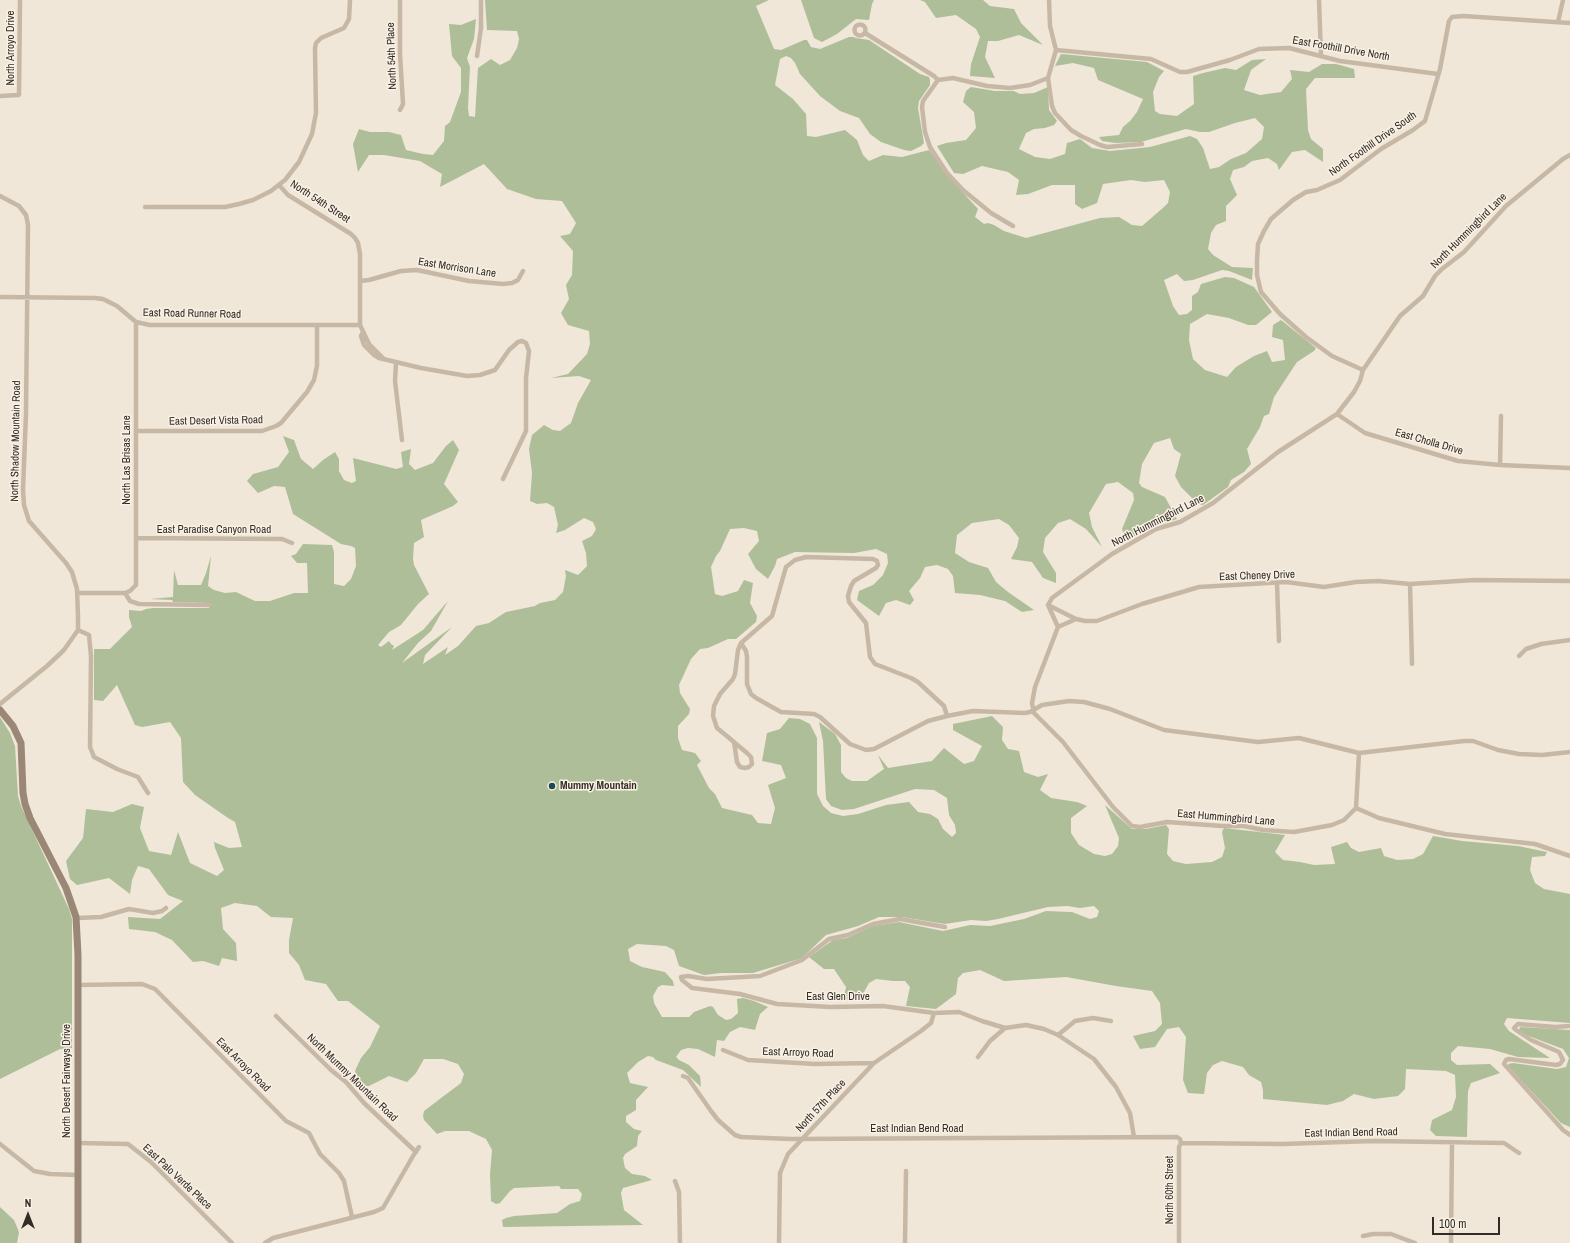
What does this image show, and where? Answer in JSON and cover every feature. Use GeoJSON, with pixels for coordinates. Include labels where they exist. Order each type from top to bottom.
{"type":"FeatureCollection","features":[{"type":"Feature","properties":{"kind":"street","name":"North Arroyo Drive"},"geometry":{"type":"LineString","coordinates":[[0,96],[19,95],[20,0]]}},
{"type":"Feature","properties":{"kind":"street","name":"North 54th Street"},"geometry":{"type":"LineString","coordinates":[[350,0],[349,19],[344,28],[321,38],[316,43],[316,113],[312,134],[299,162],[292,173],[279,185],[288,195],[351,234],[358,243],[360,254],[360,325]]}},
{"type":"Feature","properties":{"kind":"street","name":"North 54th Place"},"geometry":{"type":"LineString","coordinates":[[400,0],[400,54],[403,104],[400,110]]}},
{"type":"Feature","properties":{"kind":"street"},"geometry":{"type":"LineString","coordinates":[[477,56],[481,28],[481,0]]}},
{"type":"Feature","properties":{"kind":"street"},"geometry":{"type":"LineString","coordinates":[[1049,0],[1050,26],[1056,50],[1048,78],[1053,109],[1071,130],[1107,148],[1142,144]]}},
{"type":"Feature","properties":{"kind":"street"},"geometry":{"type":"LineString","coordinates":[[1319,0],[1321,56]]}},
{"type":"Feature","properties":{"kind":"street"},"geometry":{"type":"LineString","coordinates":[[1563,0],[1558,22],[1570,24]]}},
{"type":"Feature","properties":{"kind":"street","name":"North Foothill Drive South"},"geometry":{"type":"LineString","coordinates":[[1363,370],[1332,356],[1306,337],[1280,314],[1261,292],[1257,275],[1258,244],[1272,219],[1293,200],[1306,192],[1317,190],[1340,180],[1381,149],[1413,130],[1424,121],[1438,74],[1449,21],[1452,17],[1462,16],[1558,22]]}},
{"type":"Feature","properties":{"kind":"street"},"geometry":{"type":"LineString","coordinates":[[865,33],[938,80],[953,78],[980,85],[1010,88],[1020,87],[1048,78]]}},
{"type":"Feature","properties":{"kind":"street","name":"East Foothill Drive North"},"geometry":{"type":"LineString","coordinates":[[1056,50],[1151,58],[1180,72],[1187,72],[1230,60],[1259,49],[1289,48],[1340,60],[1438,74]]}},
{"type":"Feature","properties":{"kind":"street"},"geometry":{"type":"LineString","coordinates":[[938,80],[923,101],[922,107],[925,132],[930,147],[947,173],[963,190],[991,213],[1013,226]]}},
{"type":"Feature","properties":{"kind":"street","name":"North Hummingbird Lane"},"geometry":{"type":"LineString","coordinates":[[1363,370],[1400,316],[1423,296],[1442,269],[1464,252],[1506,206],[1563,159],[1570,155]]}},
{"type":"Feature","properties":{"kind":"street"},"geometry":{"type":"LineString","coordinates":[[145,207],[225,207],[253,200],[279,185]]}},
{"type":"Feature","properties":{"kind":"street","name":"North Shadow Mountain Road"},"geometry":{"type":"LineString","coordinates":[[0,196],[16,203],[22,208],[27,220],[24,505],[29,521],[69,567],[74,578],[78,593],[78,630]]}},
{"type":"Feature","properties":{"kind":"street","name":"East Morrison Lane"},"geometry":{"type":"LineString","coordinates":[[360,281],[369,280],[400,271],[417,270],[474,282],[503,284],[512,283],[518,280],[523,272]]}},
{"type":"Feature","properties":{"kind":"street","name":"East Road Runner Road"},"geometry":{"type":"LineString","coordinates":[[0,297],[102,299],[117,306],[136,322],[150,325],[360,325]]}},
{"type":"Feature","properties":{"kind":"street","name":"North Las Brisas Lane"},"geometry":{"type":"LineString","coordinates":[[125,593],[130,591],[136,585],[136,322]]}},
{"type":"Feature","properties":{"kind":"street","name":"East Desert Vista Road"},"geometry":{"type":"LineString","coordinates":[[136,431],[262,431],[276,426],[307,392],[314,380],[317,366],[317,325]]}},
{"type":"Feature","properties":{"kind":"street"},"geometry":{"type":"LineString","coordinates":[[360,325],[362,332],[360,336],[364,345],[374,355],[396,363],[458,375],[480,375],[495,370],[509,350],[518,342],[522,341],[526,343],[529,351],[526,378],[526,431],[503,479]]}},
{"type":"Feature","properties":{"kind":"street"},"geometry":{"type":"LineString","coordinates":[[396,363],[395,381],[402,440]]}},
{"type":"Feature","properties":{"kind":"street"},"geometry":{"type":"LineString","coordinates":[[1337,414],[1354,392],[1360,381],[1363,370]]}},
{"type":"Feature","properties":{"kind":"street","name":"North Hummingbird Lane"},"geometry":{"type":"LineString","coordinates":[[1048,605],[1052,598],[1112,554],[1156,529],[1180,522],[1213,503],[1278,452],[1337,414]]}},
{"type":"Feature","properties":{"kind":"street","name":"East Cholla Drive"},"geometry":{"type":"LineString","coordinates":[[1337,414],[1365,433],[1458,462],[1570,468]]}},
{"type":"Feature","properties":{"kind":"street"},"geometry":{"type":"LineString","coordinates":[[1500,465],[1501,416]]}},
{"type":"Feature","properties":{"kind":"street","name":"East Paradise Canyon Road"},"geometry":{"type":"LineString","coordinates":[[136,538],[282,539],[292,543]]}},
{"type":"Feature","properties":{"kind":"street"},"geometry":{"type":"LineString","coordinates":[[734,742],[737,762],[740,767],[749,767],[752,764],[751,757],[734,742],[717,728],[713,710],[720,694],[735,674],[738,650],[741,643],[772,616],[775,610],[784,571],[792,562],[806,557],[873,559],[877,561],[878,565],[876,568],[854,581],[848,596],[849,602],[866,623],[870,657],[875,664],[918,682],[944,706],[948,716]]}},
{"type":"Feature","properties":{"kind":"street","name":"East Cheney Drive"},"geometry":{"type":"LineString","coordinates":[[1048,605],[1085,621],[1097,621],[1142,604],[1199,588],[1296,582],[1324,587],[1356,582],[1378,581],[1410,584],[1474,580],[1570,581]]}},
{"type":"Feature","properties":{"kind":"street"},"geometry":{"type":"LineString","coordinates":[[1277,583],[1279,641]]}},
{"type":"Feature","properties":{"kind":"street"},"geometry":{"type":"LineString","coordinates":[[1410,584],[1412,664]]}},
{"type":"Feature","properties":{"kind":"street"},"geometry":{"type":"LineString","coordinates":[[78,593],[125,593],[130,601],[139,604],[209,605]]}},
{"type":"Feature","properties":{"kind":"street"},"geometry":{"type":"LineString","coordinates":[[1048,605],[1058,627]]}},
{"type":"Feature","properties":{"kind":"street"},"geometry":{"type":"LineString","coordinates":[[1033,709],[1032,697],[1035,687],[1058,627],[1076,618]]}},
{"type":"Feature","properties":{"kind":"street"},"geometry":{"type":"LineString","coordinates":[[0,704],[54,659],[70,643],[78,630],[89,635],[91,656],[90,747],[94,757],[117,769],[138,777],[148,793]]}},
{"type":"Feature","properties":{"kind":"street"},"geometry":{"type":"LineString","coordinates":[[1518,656],[1526,649],[1540,644],[1570,640]]}},
{"type":"Feature","properties":{"kind":"street"},"geometry":{"type":"LineString","coordinates":[[741,643],[746,651],[748,684],[751,694],[781,712],[814,714],[820,717],[850,744],[866,750],[874,749],[928,721],[948,716],[973,711],[1025,713],[1042,705],[1069,701],[1084,702],[1110,709],[1164,730],[1258,742],[1299,738],[1360,753],[1464,741],[1473,741],[1498,750],[1519,754],[1570,752]]}},
{"type":"Feature","properties":{"kind":"street","name":"East Hummingbird Lane"},"geometry":{"type":"LineString","coordinates":[[1033,709],[1034,713],[1063,742],[1113,807],[1132,826],[1140,827],[1167,822],[1244,826],[1263,830],[1294,832],[1332,825],[1344,820],[1356,808]]}},
{"type":"Feature","properties":{"kind":"street","name":"North Desert Fairways Drive"},"geometry":{"type":"LineString","coordinates":[[0,710],[13,726],[21,743],[23,794],[30,818],[66,888],[76,918],[78,1243]]}},
{"type":"Feature","properties":{"kind":"street"},"geometry":{"type":"LineString","coordinates":[[1360,753],[1356,808],[1379,818],[1446,834],[1535,844],[1570,856]]}},
{"type":"Feature","properties":{"kind":"street"},"geometry":{"type":"LineString","coordinates":[[76,918],[101,917],[126,910],[153,913],[162,911],[166,908]]}},
{"type":"Feature","properties":{"kind":"street","name":"East Glen Drive"},"geometry":{"type":"LineString","coordinates":[[945,927],[900,919],[873,924],[848,935],[829,939],[802,960],[760,976],[707,979],[688,976],[681,977],[682,980],[692,988],[740,994],[777,1004],[830,1008],[883,1006],[934,1013],[959,1012],[1005,1028],[1026,1025],[1044,1029],[1058,1035],[1094,1059],[1116,1087],[1130,1113],[1134,1137]]}},
{"type":"Feature","properties":{"kind":"street","name":"East Arroyo Road"},"geometry":{"type":"LineString","coordinates":[[77,985],[142,984],[155,989],[286,1121],[310,1133],[320,1154],[335,1169],[344,1181],[352,1218]]}},
{"type":"Feature","properties":{"kind":"street","name":"North 57th Place"},"geometry":{"type":"LineString","coordinates":[[779,1243],[780,1173],[788,1154],[874,1063],[931,1023],[934,1013]]}},
{"type":"Feature","properties":{"kind":"street","name":"North Mummy Mountain Road"},"geometry":{"type":"LineString","coordinates":[[265,1243],[273,1238],[374,1212],[383,1208],[417,1149],[364,1103],[346,1082],[331,1070],[276,1016]]}},
{"type":"Feature","properties":{"kind":"street"},"geometry":{"type":"LineString","coordinates":[[1058,1035],[1075,1021],[1093,1018],[1111,1021]]}},
{"type":"Feature","properties":{"kind":"street"},"geometry":{"type":"LineString","coordinates":[[1570,1026],[1555,1027],[1518,1024],[1514,1028],[1531,1040],[1559,1052],[1563,1060],[1560,1064],[1556,1065],[1509,1059],[1506,1060],[1504,1064],[1563,1130],[1570,1135]]}},
{"type":"Feature","properties":{"kind":"street"},"geometry":{"type":"LineString","coordinates":[[978,1057],[990,1041],[1005,1028]]}},
{"type":"Feature","properties":{"kind":"street","name":"East Arroyo Road"},"geometry":{"type":"LineString","coordinates":[[723,1050],[748,1060],[814,1064],[874,1063]]}},
{"type":"Feature","properties":{"kind":"street","name":"East Indian Bend Road"},"geometry":{"type":"LineString","coordinates":[[683,1076],[688,1078],[711,1111],[741,1138],[1177,1137],[1180,1141],[1282,1144],[1374,1141],[1504,1143],[1519,1153]]}},
{"type":"Feature","properties":{"kind":"street","name":"North 60th Street"},"geometry":{"type":"LineString","coordinates":[[1179,1243],[1180,1141]]}},
{"type":"Feature","properties":{"kind":"street"},"geometry":{"type":"LineString","coordinates":[[1451,1243],[1452,1142]]}},
{"type":"Feature","properties":{"kind":"street","name":"East Palo Verde Place"},"geometry":{"type":"LineString","coordinates":[[78,1143],[128,1144],[151,1162],[232,1243]]}},
{"type":"Feature","properties":{"kind":"street"},"geometry":{"type":"LineString","coordinates":[[0,1144],[34,1171],[50,1174],[78,1175]]}},
{"type":"Feature","properties":{"kind":"street"},"geometry":{"type":"LineString","coordinates":[[905,1243],[906,1171]]}},
{"type":"Feature","properties":{"kind":"street"},"geometry":{"type":"LineString","coordinates":[[674,1181],[679,1192],[680,1243]]}},
{"type":"Feature","properties":{"kind":"street"},"geometry":{"type":"LineString","coordinates":[[1363,1236],[1390,1234],[1415,1243]]}},
{"type":"Feature","properties":{"kind":"green space"},"geometry":{"type":"Polygon","coordinates":[[[485,0],[769,0],[756,6],[774,49],[781,50],[804,40],[807,40],[811,47],[820,49],[849,37],[869,40],[920,74],[929,77],[930,85],[919,101],[918,108],[924,143],[911,151],[881,142],[870,134],[859,118],[840,111],[820,96],[800,74],[791,58],[786,56],[780,59],[775,85],[793,99],[806,114],[807,136],[816,137],[845,130],[857,140],[863,155],[869,161],[883,155],[902,157],[929,150],[956,185],[978,209],[975,217],[984,224],[988,223],[994,225],[1004,231],[1026,238],[1100,218],[1119,217],[1132,225],[1142,226],[1168,203],[1170,192],[1164,180],[1145,182],[1131,180],[1103,184],[1097,203],[1082,209],[1075,204],[1075,185],[1052,185],[1028,194],[1016,195],[1019,180],[1008,172],[982,166],[963,174],[954,173],[937,146],[966,140],[976,128],[974,112],[963,102],[966,91],[971,87],[995,91],[1014,91],[1020,94],[1034,93],[1048,87],[1049,110],[1057,121],[1054,125],[1034,129],[1026,133],[1019,149],[1035,157],[1050,159],[1065,154],[1067,143],[1080,139],[1092,148],[1110,151],[1150,147],[1190,136],[1197,139],[1203,148],[1210,169],[1219,167],[1231,159],[1246,153],[1262,139],[1264,127],[1255,118],[1209,132],[1186,129],[1141,142],[1115,143],[1102,141],[1099,137],[1119,135],[1123,127],[1137,112],[1143,99],[1098,80],[1094,68],[1073,63],[1055,66],[1061,54],[1147,62],[1164,71],[1159,77],[1153,92],[1155,111],[1160,114],[1177,116],[1194,104],[1193,76],[1203,73],[1225,68],[1236,70],[1252,60],[1266,59],[1251,70],[1244,90],[1260,95],[1281,92],[1292,79],[1290,70],[1309,72],[1322,64],[1336,64],[1354,69],[1355,78],[1315,78],[1306,89],[1308,130],[1311,139],[1323,149],[1323,162],[1305,150],[1292,152],[1279,170],[1277,164],[1268,158],[1252,161],[1244,167],[1233,170],[1230,179],[1237,195],[1226,206],[1226,221],[1216,225],[1211,233],[1208,249],[1213,255],[1232,267],[1253,268],[1252,280],[1229,271],[1222,270],[1193,280],[1184,281],[1177,274],[1164,280],[1173,306],[1179,315],[1187,314],[1192,310],[1192,296],[1198,292],[1201,284],[1225,277],[1234,278],[1254,287],[1272,312],[1256,325],[1248,325],[1229,318],[1207,314],[1190,324],[1189,340],[1193,359],[1205,370],[1227,377],[1236,367],[1254,356],[1267,351],[1272,362],[1285,360],[1283,340],[1272,337],[1273,325],[1281,320],[1316,348],[1314,351],[1297,362],[1274,397],[1269,414],[1264,416],[1260,427],[1247,449],[1251,464],[1244,472],[1231,480],[1228,487],[1203,505],[1198,504],[1181,487],[1175,476],[1181,454],[1174,449],[1170,438],[1154,443],[1142,464],[1139,483],[1142,487],[1165,497],[1177,519],[1145,529],[1130,539],[1125,537],[1122,529],[1134,500],[1133,493],[1118,482],[1106,484],[1089,513],[1092,527],[1102,547],[1086,529],[1070,519],[1058,523],[1045,538],[1043,552],[1056,573],[1056,583],[1043,578],[1032,562],[1011,559],[1017,547],[1019,538],[1009,525],[999,519],[972,523],[957,535],[955,553],[969,562],[988,568],[996,582],[1034,610],[1022,612],[1005,601],[980,595],[955,593],[953,576],[948,569],[937,565],[925,567],[920,578],[909,591],[914,600],[910,605],[896,600],[886,603],[879,616],[857,600],[859,591],[873,585],[883,575],[888,563],[887,554],[876,549],[854,553],[795,552],[777,559],[768,579],[756,569],[748,554],[759,541],[757,531],[744,528],[730,529],[711,567],[715,594],[722,596],[738,591],[744,580],[753,583],[750,603],[757,616],[756,622],[736,639],[728,639],[708,648],[700,649],[691,659],[679,685],[680,693],[690,709],[689,714],[678,726],[678,738],[682,750],[695,753],[701,761],[697,765],[722,808],[752,815],[758,823],[771,824],[775,808],[768,785],[786,778],[781,765],[762,761],[767,733],[780,729],[789,718],[800,719],[810,724],[817,738],[817,794],[823,806],[831,813],[843,816],[858,814],[886,805],[909,802],[918,812],[930,814],[938,819],[943,829],[952,837],[956,833],[955,825],[949,815],[947,798],[934,790],[915,789],[854,809],[842,810],[831,806],[826,799],[823,741],[819,722],[835,734],[841,745],[841,772],[846,778],[852,781],[867,781],[884,769],[878,755],[888,768],[932,761],[944,748],[964,764],[974,761],[982,746],[953,730],[953,724],[992,716],[1003,727],[1002,740],[1008,749],[1019,751],[1024,772],[1038,777],[1048,774],[1040,790],[1051,798],[1077,802],[1087,806],[1071,818],[1071,833],[1079,845],[1094,854],[1105,856],[1112,854],[1118,846],[1119,838],[1105,805],[1132,829],[1146,829],[1166,825],[1169,829],[1167,854],[1173,861],[1186,864],[1212,862],[1222,857],[1225,848],[1222,832],[1224,828],[1285,835],[1275,852],[1283,860],[1314,865],[1335,864],[1331,847],[1347,842],[1351,848],[1359,852],[1381,848],[1384,856],[1397,860],[1413,859],[1423,854],[1433,836],[1462,841],[1518,846],[1547,852],[1545,856],[1532,857],[1530,870],[1535,883],[1544,889],[1570,894],[1570,1023],[1507,1018],[1504,1024],[1509,1031],[1550,1058],[1518,1057],[1490,1049],[1458,1046],[1451,1053],[1451,1060],[1457,1065],[1490,1064],[1500,1073],[1471,1083],[1468,1091],[1467,1137],[1436,1136],[1430,1130],[1432,1120],[1452,1110],[1456,1097],[1455,1075],[1446,1071],[1406,1069],[1405,1089],[1398,1096],[1374,1099],[1354,1094],[1343,1101],[1327,1105],[1263,1099],[1261,1082],[1249,1075],[1243,1067],[1222,1061],[1213,1065],[1207,1073],[1204,1094],[1188,1093],[1183,1080],[1186,1037],[1179,1027],[1167,1029],[1155,1047],[1140,1049],[1133,1036],[1155,1031],[1162,1024],[1160,1003],[1152,991],[1066,977],[1004,981],[980,970],[963,973],[958,978],[956,994],[936,1009],[906,1006],[910,987],[905,981],[876,979],[869,983],[863,994],[847,1000],[844,997],[846,987],[834,969],[824,969],[809,957],[833,940],[847,938],[873,926],[899,922],[943,931],[970,925],[990,926],[1024,919],[1046,911],[1072,912],[1090,919],[1097,917],[1099,911],[1094,906],[1080,908],[1067,906],[1048,907],[986,921],[971,920],[945,924],[902,917],[879,917],[858,926],[826,935],[802,958],[753,973],[721,973],[704,975],[679,966],[674,950],[666,946],[637,944],[628,949],[630,961],[642,967],[665,972],[673,981],[674,986],[662,985],[658,987],[653,996],[654,1003],[662,1017],[689,1017],[694,1012],[710,1006],[713,1007],[718,1015],[726,1020],[731,1019],[738,1013],[737,999],[743,998],[768,1007],[760,1014],[755,1030],[740,1027],[730,1032],[724,1041],[717,1040],[715,1057],[698,1049],[688,1048],[681,1050],[676,1057],[689,1065],[700,1076],[701,1087],[683,1070],[648,1056],[638,1062],[627,1073],[630,1083],[648,1087],[636,1100],[636,1110],[626,1116],[626,1122],[634,1129],[642,1131],[638,1136],[637,1146],[625,1154],[623,1158],[625,1168],[632,1174],[645,1176],[652,1180],[623,1188],[621,1193],[624,1210],[643,1225],[503,1227],[502,1220],[506,1218],[514,1216],[557,1213],[570,1204],[580,1201],[582,1194],[578,1189],[561,1189],[559,1186],[514,1188],[500,1203],[496,1204],[491,1201],[490,1175],[492,1150],[486,1139],[469,1131],[445,1131],[437,1134],[424,1120],[423,1116],[424,1111],[461,1083],[464,1074],[458,1064],[443,1059],[424,1059],[416,1073],[407,1082],[389,1076],[369,1086],[361,1086],[355,1071],[361,1058],[370,1047],[380,1026],[348,1001],[338,1001],[326,984],[305,980],[299,965],[289,953],[289,940],[293,918],[271,917],[257,906],[235,903],[221,908],[223,929],[236,943],[237,961],[222,958],[219,966],[203,961],[193,962],[172,940],[155,932],[129,929],[128,917],[160,919],[183,901],[168,895],[149,869],[138,866],[132,880],[130,894],[109,878],[77,885],[70,879],[66,861],[83,838],[86,809],[113,812],[132,804],[144,807],[140,828],[149,851],[171,855],[178,832],[190,863],[217,876],[224,870],[214,842],[229,848],[242,847],[235,822],[195,795],[183,782],[181,738],[170,722],[142,727],[135,725],[117,685],[103,701],[94,700],[94,649],[110,649],[132,627],[129,617],[129,610],[141,611],[153,608],[209,608],[209,603],[173,602],[172,600],[150,599],[173,597],[174,570],[178,585],[201,585],[211,556],[208,586],[214,590],[225,593],[236,592],[255,601],[270,601],[294,593],[308,593],[307,563],[297,563],[291,556],[296,554],[303,544],[332,545],[334,552],[334,584],[344,586],[351,579],[356,566],[355,548],[341,544],[293,514],[285,487],[274,486],[258,493],[247,481],[253,474],[278,467],[289,452],[283,436],[294,440],[301,459],[313,469],[335,452],[339,459],[339,471],[344,480],[352,483],[356,481],[353,458],[396,469],[403,467],[401,452],[411,449],[409,464],[415,470],[433,463],[446,446],[453,440],[459,450],[444,484],[458,502],[453,506],[421,520],[424,537],[414,543],[414,565],[429,594],[418,604],[401,625],[389,632],[378,645],[381,647],[389,641],[394,646],[392,650],[423,630],[448,601],[431,631],[418,643],[402,663],[452,627],[425,655],[423,664],[448,647],[445,655],[458,646],[476,626],[489,623],[506,612],[555,600],[563,592],[566,576],[565,570],[578,575],[587,566],[586,553],[582,541],[592,536],[596,529],[593,522],[584,518],[565,530],[556,533],[558,525],[554,507],[547,503],[537,504],[530,501],[532,473],[529,449],[532,435],[544,425],[553,430],[560,431],[571,423],[578,403],[591,380],[579,376],[551,378],[568,374],[587,354],[590,344],[589,331],[568,325],[561,313],[569,299],[566,285],[572,275],[573,251],[560,236],[570,234],[576,223],[562,201],[536,199],[507,189],[484,164],[440,187],[442,174],[420,161],[384,155],[369,155],[358,172],[353,144],[359,129],[370,132],[389,132],[401,135],[406,150],[423,154],[433,155],[444,141],[445,126],[450,122],[461,92],[461,68],[452,56],[449,24],[461,25],[476,19],[474,39],[467,58],[470,67],[469,116],[475,117],[478,68],[491,59],[500,65],[510,60],[517,48],[519,39],[517,31],[487,30],[485,0]]]}},
{"type":"Feature","properties":{"kind":"green space"},"geometry":{"type":"Polygon","coordinates":[[[801,0],[874,0],[869,20],[856,19],[837,34],[822,42],[814,38],[801,0]]]}},
{"type":"Feature","properties":{"kind":"green space"},"geometry":{"type":"Polygon","coordinates":[[[920,0],[983,0],[990,6],[1014,9],[1021,23],[1043,45],[1019,35],[998,41],[988,41],[985,57],[995,78],[970,76],[971,64],[980,37],[976,29],[956,15],[936,18],[925,2],[920,0]]]}},
{"type":"Feature","properties":{"kind":"green space"},"geometry":{"type":"Polygon","coordinates":[[[0,717],[10,733],[15,746],[18,796],[21,806],[69,909],[72,919],[72,1048],[60,1049],[0,1079],[0,717]]]}},
{"type":"Feature","properties":{"kind":"green space"},"geometry":{"type":"Polygon","coordinates":[[[1520,1027],[1570,1030],[1570,1127],[1561,1123],[1509,1067],[1508,1064],[1513,1063],[1557,1069],[1566,1067],[1569,1058],[1563,1049],[1526,1035],[1519,1030],[1520,1027]]]}},
{"type":"Feature","properties":{"kind":"green space"},"geometry":{"type":"Polygon","coordinates":[[[0,1207],[14,1220],[19,1232],[17,1243],[0,1243],[0,1207]]]}},
{"type":"Feature","properties":{"kind":"place","name":"Mummy Mountain"},"geometry":{"type":"Point","coordinates":[552,786]}}]}
